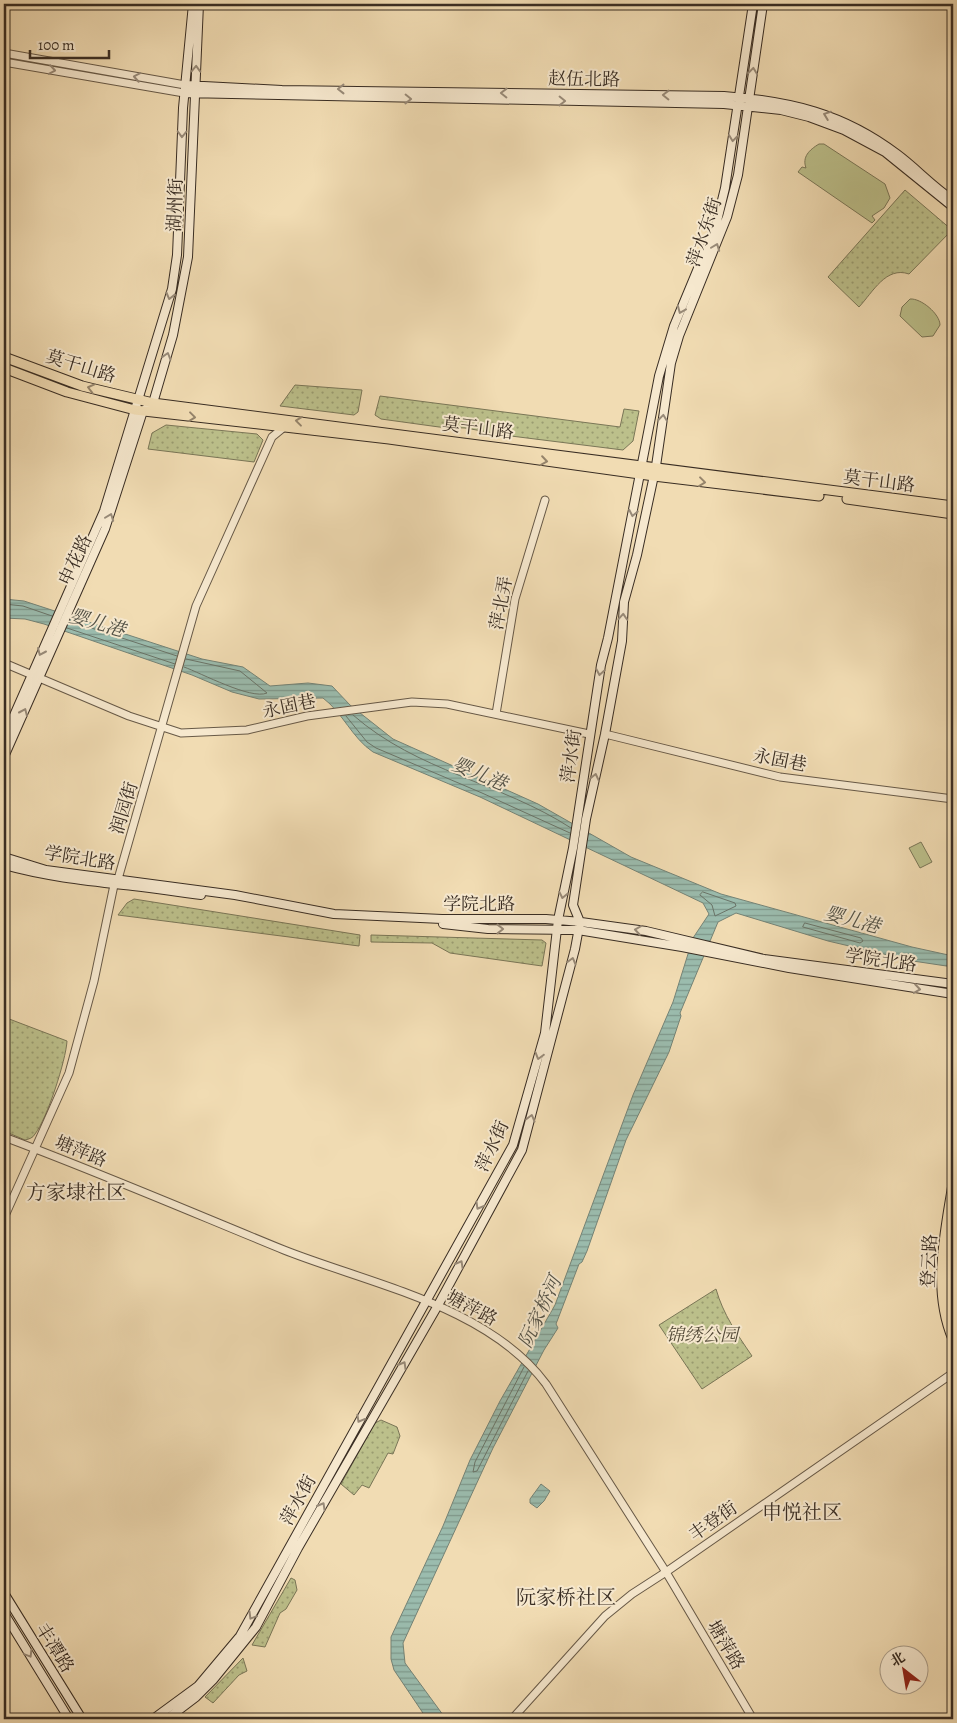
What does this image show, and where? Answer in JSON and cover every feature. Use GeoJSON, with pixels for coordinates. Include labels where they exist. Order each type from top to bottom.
{"type":"FeatureCollection","features":[{"type":"Feature","properties":{"kind":"main road","name":"萍水东街"},"geometry":{"type":"LineString","coordinates":[[642,469],[659,376],[674,326],[712,234],[725,188],[753,4]]}},
{"type":"Feature","properties":{"kind":"main road","name":"萍水东街"},"geometry":{"type":"LineString","coordinates":[[656,466],[671,363],[679,336],[727,217],[738,175],[763,4]]}},
{"type":"Feature","properties":{"kind":"main road","name":"湖州街"},"geometry":{"type":"LineString","coordinates":[[153,403],[177,318],[188,257],[195,95],[196,6]]}},
{"type":"Feature","properties":{"kind":"main road","name":"湖州街"},"geometry":{"type":"LineString","coordinates":[[138,400],[172,289],[177,246],[184,89],[196,6]]}},
{"type":"Feature","properties":{"kind":"main road","name":"赵伍北路"},"geometry":{"type":"LineString","coordinates":[[184,89],[195,86],[737,101],[804,106],[847,124],[884,145],[953,200]]}},
{"type":"Feature","properties":{"kind":"main road","name":"赵伍北路"},"geometry":{"type":"LineString","coordinates":[[184,89],[195,95],[737,101]]}},
{"type":"Feature","properties":{"kind":"main road","name":"赵伍北路"},"geometry":{"type":"LineString","coordinates":[[749,102],[800,114],[860,138],[890,156],[953,207]]}},
{"type":"Feature","properties":{"kind":"main road","name":"莫干山路"},"geometry":{"type":"LineString","coordinates":[[4,357],[82,386],[153,403],[642,469],[654,476],[953,514]]}},
{"type":"Feature","properties":{"kind":"main road","name":"莫干山路"},"geometry":{"type":"LineString","coordinates":[[4,368],[61,390],[139,410],[642,469],[656,466],[816,490],[953,506]]}},
{"type":"Feature","properties":{"kind":"main road","name":"申花路"},"geometry":{"type":"LineString","coordinates":[[4,757],[40,677],[55,631],[65,608],[105,529],[139,410],[138,400]]}},
{"type":"Feature","properties":{"kind":"main road"},"geometry":{"type":"LineString","coordinates":[[139,410],[153,403]]}},
{"type":"Feature","properties":{"kind":"main road","name":"萍水街"},"geometry":{"type":"LineString","coordinates":[[582,818],[605,734],[622,641],[624,602],[637,555],[656,466]]}},
{"type":"Feature","properties":{"kind":"main road","name":"萍水街"},"geometry":{"type":"LineString","coordinates":[[168,1719],[196,1697],[213,1680],[256,1627],[298,1548],[437,1307],[522,1150],[579,926],[573,905],[589,734],[601,665],[642,469]]}},
{"type":"Feature","properties":{"kind":"main road","name":"申花路"},"geometry":{"type":"LineString","coordinates":[[4,738],[31,674],[55,631]]}},
{"type":"Feature","properties":{"kind":"main road","name":"萍水街"},"geometry":{"type":"LineString","coordinates":[[152,1719],[198,1686],[240,1636],[513,1145],[545,1034],[557,924],[577,849]]}},
{"type":"Feature","properties":{"kind":"main road","name":"学院北路"},"geometry":{"type":"LineString","coordinates":[[4,858],[46,870],[235,899],[305,914],[364,921],[454,924],[488,929],[557,924],[579,926],[684,944],[788,968],[953,994]]}},
{"type":"Feature","properties":{"kind":"main road","name":"学院北路"},"geometry":{"type":"LineString","coordinates":[[4,865],[34,874],[116,882]]}},
{"type":"Feature","properties":{"kind":"main road","name":"学院北路"},"geometry":{"type":"LineString","coordinates":[[716,951],[953,984]]}},
{"type":"Feature","properties":{"kind":"main road","name":"登云路"},"geometry":{"type":"LineString","coordinates":[[953,1184],[941,1259],[946,1320],[953,1339]]}},
{"type":"Feature","properties":{"kind":"main road","name":"登云路"},"geometry":{"type":"LineString","coordinates":[[953,1221],[948,1251],[949,1289],[953,1308]]}},
{"type":"Feature","properties":{"kind":"main road","name":"丰潭路"},"geometry":{"type":"LineString","coordinates":[[4,1593],[82,1719]]}},
{"type":"Feature","properties":{"kind":"main road","name":"丰潭路"},"geometry":{"type":"LineString","coordinates":[[4,1613],[69,1719]]}},
{"type":"Feature","properties":{"kind":"street"},"geometry":{"type":"LineString","coordinates":[[4,54],[184,89]]}},
{"type":"Feature","properties":{"kind":"street"},"geometry":{"type":"LineString","coordinates":[[4,62],[184,89]]}},
{"type":"Feature","properties":{"kind":"street"},"geometry":{"type":"LineString","coordinates":[[267,426],[272,437]]}},
{"type":"Feature","properties":{"kind":"street","name":"润园街"},"geometry":{"type":"LineString","coordinates":[[4,1218],[69,1072],[94,981],[116,882],[164,727],[196,606],[272,437],[283,428]]}},
{"type":"Feature","properties":{"kind":"street","name":"萍北弄"},"geometry":{"type":"LineString","coordinates":[[496,714],[515,599],[545,500]]}},
{"type":"Feature","properties":{"kind":"street","name":"永固巷"},"geometry":{"type":"LineString","coordinates":[[4,663],[129,716],[181,733],[247,730],[342,711],[412,702],[447,704],[589,734]]}},
{"type":"Feature","properties":{"kind":"street","name":"永固巷"},"geometry":{"type":"LineString","coordinates":[[605,734],[780,777],[953,799]]}},
{"type":"Feature","properties":{"kind":"street","name":"塘萍路"},"geometry":{"type":"LineString","coordinates":[[4,1138],[36,1149],[299,1255],[425,1301],[473,1322],[518,1354],[536,1371],[666,1572],[753,1719]]}},
{"type":"Feature","properties":{"kind":"street","name":"丰登街"},"geometry":{"type":"LineString","coordinates":[[512,1719],[605,1616],[632,1594],[953,1373]]}},
{"type":"Feature","properties":{"kind":"green space"},"geometry":{"type":"Polygon","coordinates":[[[819,144],[824,144],[885,184],[890,198],[884,208],[872,216],[875,220],[872,223],[798,172],[802,167],[806,168],[805,160],[807,154],[819,144]]]}},
{"type":"Feature","properties":{"kind":"green space"},"geometry":{"type":"Polygon","coordinates":[[[905,190],[952,230],[909,274],[893,274],[887,277],[859,307],[828,277],[905,190]]]}},
{"type":"Feature","properties":{"kind":"green space"},"geometry":{"type":"Polygon","coordinates":[[[910,299],[924,304],[937,316],[940,325],[933,336],[922,337],[900,316],[902,307],[910,299]]]}},
{"type":"Feature","properties":{"kind":"green space"},"geometry":{"type":"Polygon","coordinates":[[[295,385],[362,390],[358,412],[354,415],[280,406],[295,385]]]}},
{"type":"Feature","properties":{"kind":"green space"},"geometry":{"type":"Polygon","coordinates":[[[380,396],[620,427],[624,409],[639,411],[633,441],[623,450],[511,436],[465,428],[439,427],[381,419],[375,415],[380,396]]]}},
{"type":"Feature","properties":{"kind":"green space"},"geometry":{"type":"Polygon","coordinates":[[[166,425],[257,434],[263,440],[254,462],[148,449],[152,433],[166,425]]]}},
{"type":"Feature","properties":{"kind":"green space"},"geometry":{"type":"Polygon","coordinates":[[[921,842],[932,862],[920,868],[909,848],[921,842]]]}},
{"type":"Feature","properties":{"kind":"green space"},"geometry":{"type":"Polygon","coordinates":[[[134,899],[360,935],[359,946],[118,915],[127,903],[134,899]]]}},
{"type":"Feature","properties":{"kind":"green space"},"geometry":{"type":"Polygon","coordinates":[[[371,935],[542,940],[546,943],[542,966],[450,953],[432,943],[371,942],[371,935]]]}},
{"type":"Feature","properties":{"kind":"green space"},"geometry":{"type":"Polygon","coordinates":[[[4,1017],[67,1041],[60,1075],[45,1116],[34,1135],[25,1140],[4,1131],[4,1017]]]}},
{"type":"Feature","properties":{"kind":"green space","name":"锦绣公园"},"geometry":{"type":"Polygon","coordinates":[[[716,1289],[736,1332],[752,1356],[702,1389],[659,1325],[716,1289]]]}},
{"type":"Feature","properties":{"kind":"green space"},"geometry":{"type":"Polygon","coordinates":[[[381,1420],[397,1427],[400,1436],[393,1454],[388,1453],[369,1488],[362,1485],[354,1495],[341,1484],[375,1423],[381,1420]]]}},
{"type":"Feature","properties":{"kind":"green space"},"geometry":{"type":"Polygon","coordinates":[[[291,1578],[295,1580],[297,1590],[286,1609],[280,1613],[265,1647],[252,1645],[291,1578]]]}},
{"type":"Feature","properties":{"kind":"green space"},"geometry":{"type":"Polygon","coordinates":[[[243,1658],[247,1671],[239,1675],[213,1703],[205,1697],[243,1658]]]}},
{"type":"Feature","properties":{"kind":"water"},"geometry":{"type":"Polygon","coordinates":[[[4,599],[24,601],[202,659],[243,667],[270,686],[308,683],[332,686],[350,705],[393,739],[538,804],[631,857],[721,894],[912,947],[953,956],[953,967],[913,961],[828,941],[736,913],[718,922],[680,1013],[681,1016],[669,1052],[626,1140],[587,1251],[582,1262],[579,1264],[556,1324],[558,1328],[544,1350],[493,1448],[403,1643],[405,1663],[446,1719],[427,1719],[394,1670],[391,1659],[391,1637],[443,1526],[470,1460],[500,1401],[555,1305],[633,1095],[673,1002],[693,938],[709,914],[703,903],[480,797],[373,752],[359,740],[323,698],[259,699],[232,692],[192,675],[44,624],[25,619],[4,618],[4,599]]]}},
{"type":"Feature","properties":{"kind":"water"},"geometry":{"type":"Polygon","coordinates":[[[541,1484],[550,1491],[537,1508],[530,1503],[530,1499],[541,1484]]]}},
{"type":"Feature","properties":{"kind":"district","name":"方家埭社区"},"geometry":{"type":"Point","coordinates":[76,1192]}},
{"type":"Feature","properties":{"kind":"district","name":"申悦社区"},"geometry":{"type":"Point","coordinates":[802,1512]}},
{"type":"Feature","properties":{"kind":"district","name":"阮家桥社区"},"geometry":{"type":"Point","coordinates":[566,1597]}},
{"type":"Feature","properties":{"kind":"water label","name":"婴儿港"},"geometry":{"type":"Point","coordinates":[97,623]}},
{"type":"Feature","properties":{"kind":"water label","name":"婴儿港"},"geometry":{"type":"Point","coordinates":[479,774]}},
{"type":"Feature","properties":{"kind":"water label","name":"婴儿港"},"geometry":{"type":"Point","coordinates":[852,920]}},
{"type":"Feature","properties":{"kind":"water label","name":"阮家桥河"},"geometry":{"type":"Point","coordinates":[540,1312]}}]}
